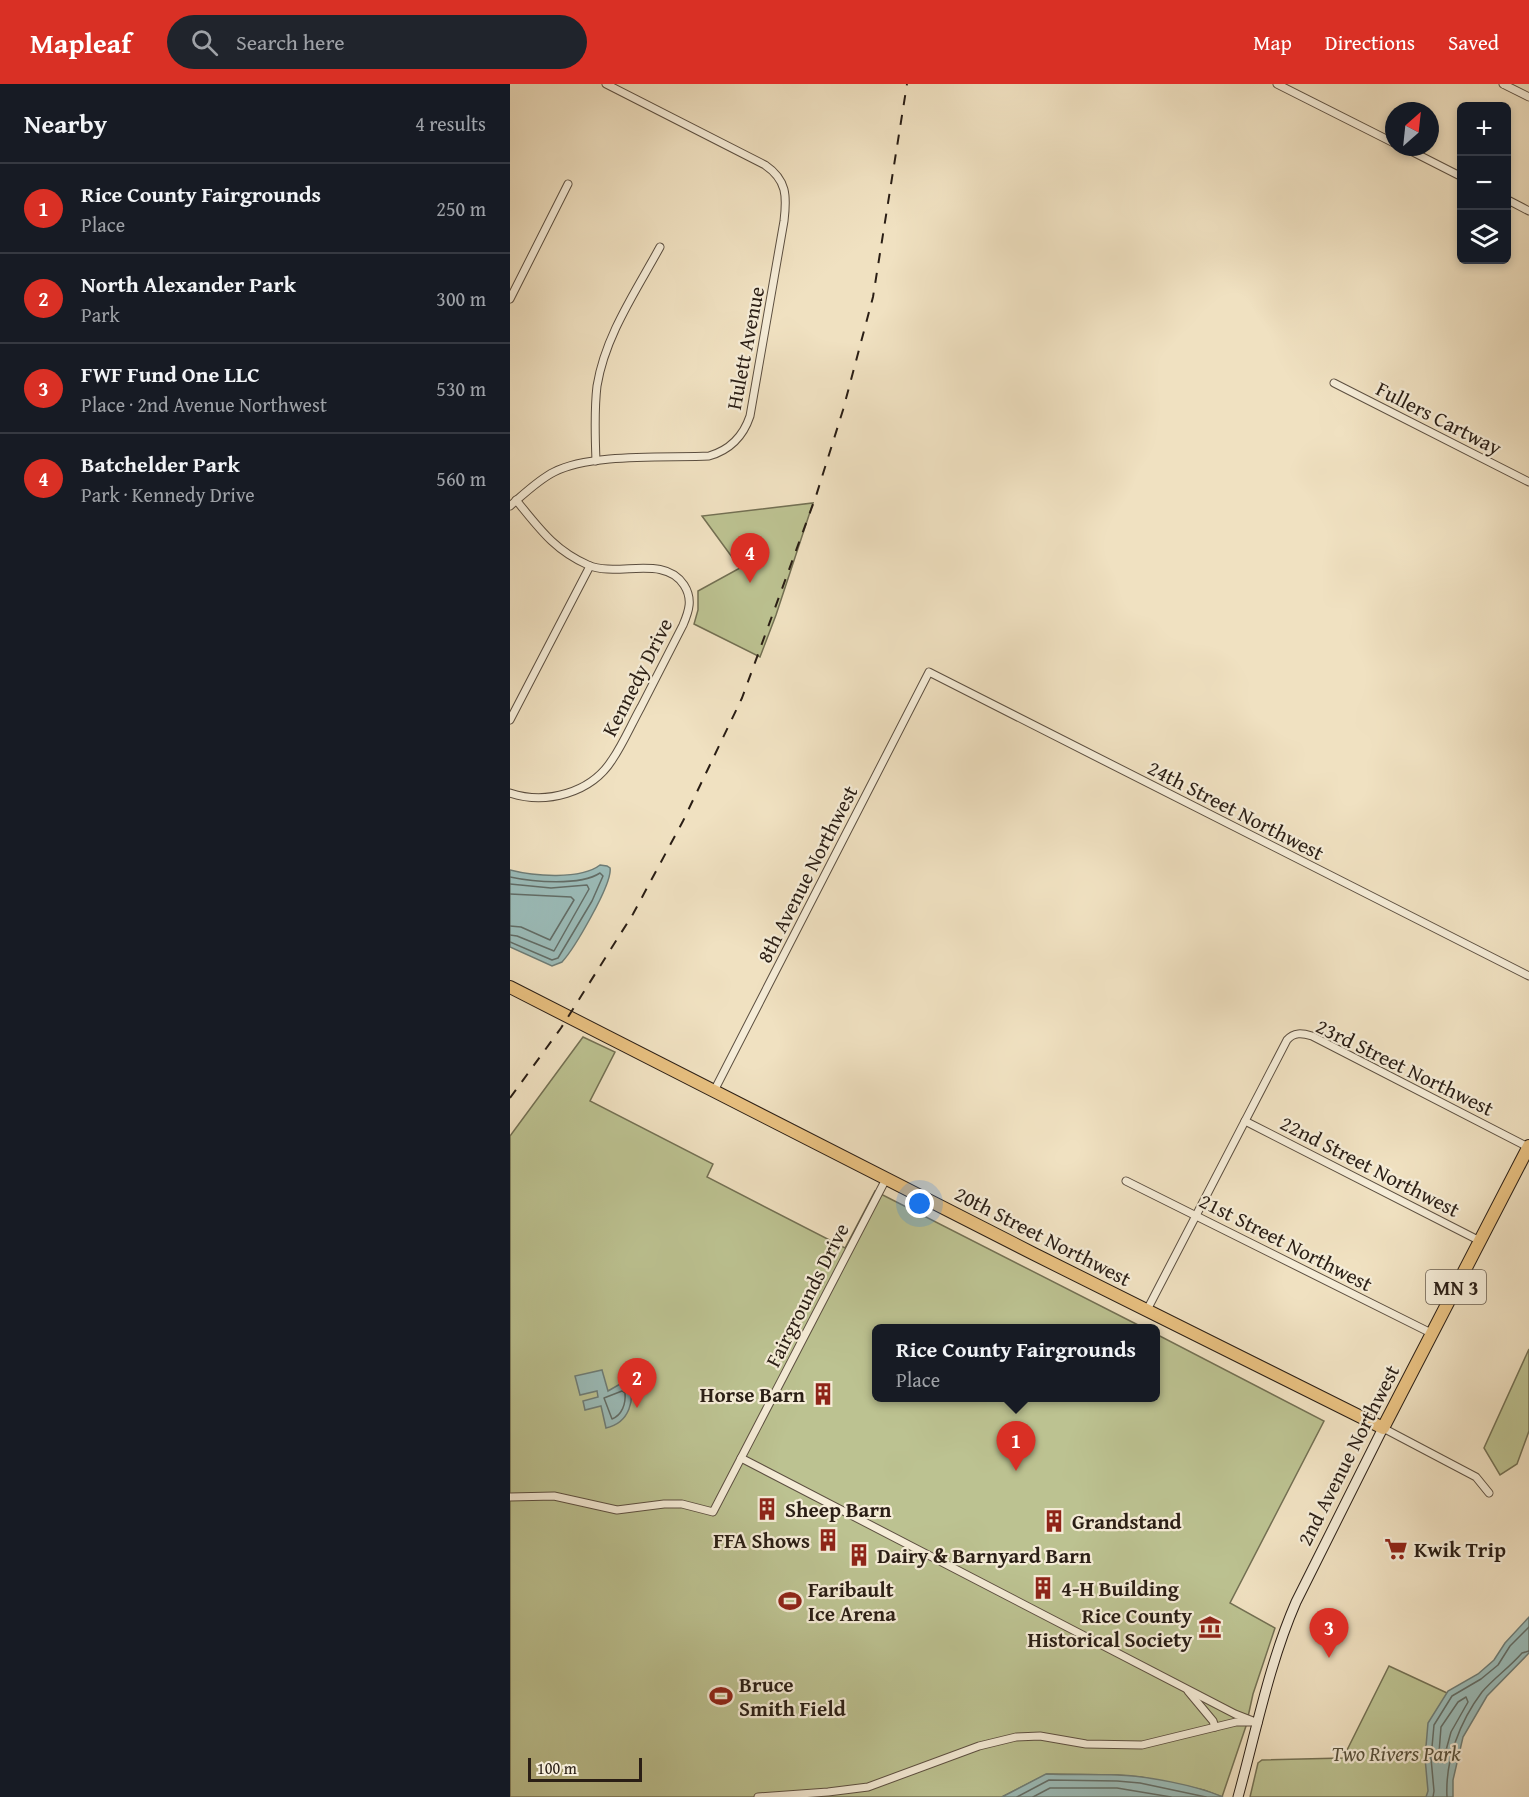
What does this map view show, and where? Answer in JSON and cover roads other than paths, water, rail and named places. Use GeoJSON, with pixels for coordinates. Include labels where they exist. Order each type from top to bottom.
{"type":"FeatureCollection","features":[{"type":"Feature","properties":{"kind":"highway","name":"20th Street Northwest"},"geometry":{"type":"LineString","coordinates":[[510,987],[886,1179],[1383,1428]]}},
{"type":"Feature","properties":{"kind":"highway","name":"2nd Avenue Northwest"},"geometry":{"type":"LineString","coordinates":[[1383,1428],[1529,1146]]}},
{"type":"Feature","properties":{"kind":"street","name":"Hulett Avenue"},"geometry":{"type":"LineString","coordinates":[[510,506],[555,472],[569,466],[596,460],[709,456],[731,446],[742,435],[750,416],[786,206],[780,178],[765,165],[606,84]]}},
{"type":"Feature","properties":{"kind":"street"},"geometry":{"type":"LineString","coordinates":[[1277,84],[1385,138]]}},
{"type":"Feature","properties":{"kind":"street"},"geometry":{"type":"LineString","coordinates":[[1503,84],[1529,97]]}},
{"type":"Feature","properties":{"kind":"street"},"geometry":{"type":"LineString","coordinates":[[1420,156],[1457,175]]}},
{"type":"Feature","properties":{"kind":"street"},"geometry":{"type":"LineString","coordinates":[[510,299],[568,184]]}},
{"type":"Feature","properties":{"kind":"street"},"geometry":{"type":"LineString","coordinates":[[1511,202],[1529,211]]}},
{"type":"Feature","properties":{"kind":"street"},"geometry":{"type":"LineString","coordinates":[[596,460],[595,411],[601,367],[618,323],[660,247]]}},
{"type":"Feature","properties":{"kind":"street","name":"Fullers Cartway"},"geometry":{"type":"LineString","coordinates":[[1334,383],[1529,482]]}},
{"type":"Feature","properties":{"kind":"street","name":"Kennedy Drive"},"geometry":{"type":"LineString","coordinates":[[510,793],[536,798],[552,797],[578,789],[600,775],[619,749],[690,608],[688,593],[681,580],[673,574],[654,569],[607,569],[590,566],[553,545],[516,500]]}},
{"type":"Feature","properties":{"kind":"street"},"geometry":{"type":"LineString","coordinates":[[510,720],[590,566]]}},
{"type":"Feature","properties":{"kind":"street","name":"24th Street Northwest"},"geometry":{"type":"LineString","coordinates":[[929,672],[1529,975]]}},
{"type":"Feature","properties":{"kind":"street","name":"8th Avenue Northwest"},"geometry":{"type":"LineString","coordinates":[[714,1091],[929,672]]}},
{"type":"Feature","properties":{"kind":"street","name":"23rd Street Northwest"},"geometry":{"type":"LineString","coordinates":[[1245,1120],[1287,1040],[1292,1035],[1298,1034],[1312,1036],[1529,1146]]}},
{"type":"Feature","properties":{"kind":"street"},"geometry":{"type":"LineString","coordinates":[[1147,1310],[1245,1120]]}},
{"type":"Feature","properties":{"kind":"street","name":"22nd Street Northwest"},"geometry":{"type":"LineString","coordinates":[[1245,1120],[1480,1241]]}},
{"type":"Feature","properties":{"kind":"street","name":"Fairgrounds Drive"},"geometry":{"type":"LineString","coordinates":[[510,1497],[554,1496],[617,1510],[682,1504],[713,1512],[886,1179]]}},
{"type":"Feature","properties":{"kind":"street","name":"21st Street Northwest"},"geometry":{"type":"LineString","coordinates":[[1126,1181],[1431,1334]]}},
{"type":"Feature","properties":{"kind":"street","name":"20th Street Northwest"},"geometry":{"type":"LineString","coordinates":[[1383,1428],[1476,1477],[1488,1493]]}},
{"type":"Feature","properties":{"kind":"street","name":"2nd Avenue Northwest"},"geometry":{"type":"LineString","coordinates":[[1238,1797],[1270,1674],[1290,1616],[1383,1428]]}},
{"type":"Feature","properties":{"kind":"street"},"geometry":{"type":"LineString","coordinates":[[741,1458],[1235,1714],[1258,1723]]}},
{"type":"Feature","properties":{"kind":"street"},"geometry":{"type":"LineString","coordinates":[[1185,1687],[1213,1721],[1215,1727]]}},
{"type":"Feature","properties":{"kind":"street"},"geometry":{"type":"LineString","coordinates":[[758,1797],[868,1787],[979,1746],[1005,1739],[1033,1736],[1086,1744],[1142,1745],[1236,1722],[1258,1723]]}},
{"type":"Feature","properties":{"kind":"water"},"geometry":{"type":"Polygon","coordinates":[[[600,865],[610,868],[605,887],[583,930],[562,962],[552,966],[510,947],[510,870],[531,874],[569,875],[592,870],[600,865]]]}},
{"type":"Feature","properties":{"kind":"water"},"geometry":{"type":"Polygon","coordinates":[[[602,1370],[608,1391],[627,1380],[631,1395],[629,1409],[625,1416],[606,1428],[601,1406],[585,1410],[583,1401],[598,1397],[597,1391],[580,1395],[575,1376],[602,1370]]]}},
{"type":"Feature","properties":{"kind":"water"},"geometry":{"type":"Polygon","coordinates":[[[1529,1617],[1529,1653],[1487,1696],[1463,1737],[1453,1780],[1453,1797],[1426,1797],[1428,1791],[1425,1758],[1428,1723],[1448,1691],[1478,1674],[1494,1660],[1505,1643],[1529,1617]]]}},
{"type":"Feature","properties":{"kind":"water"},"geometry":{"type":"Polygon","coordinates":[[[1046,1774],[1142,1777],[1185,1785],[1223,1797],[1002,1797],[1046,1774]]]}},
{"type":"Feature","properties":{"kind":"railway"},"geometry":{"type":"LineString","coordinates":[[510,1098],[561,1028],[633,914],[683,821],[742,698],[816,496],[843,410],[873,297],[907,84]]}},
{"type":"Feature","properties":{"kind":"place","name":"Batchelder Park"},"geometry":{"type":"Point","coordinates":[750,583]}},
{"type":"Feature","properties":{"kind":"place","name":"Horse Barn"},"geometry":{"type":"Point","coordinates":[823,1394]}},
{"type":"Feature","properties":{"kind":"place","name":"North Alexander Park"},"geometry":{"type":"Point","coordinates":[637,1408]}},
{"type":"Feature","properties":{"kind":"place","name":"Rice County Fairgrounds"},"geometry":{"type":"Point","coordinates":[1016,1471]}},
{"type":"Feature","properties":{"kind":"place","name":"Sheep Barn"},"geometry":{"type":"Point","coordinates":[767,1509]}},
{"type":"Feature","properties":{"kind":"place","name":"Grandstand"},"geometry":{"type":"Point","coordinates":[1054,1521]}},
{"type":"Feature","properties":{"kind":"place","name":"FFA Shows"},"geometry":{"type":"Point","coordinates":[828,1540]}},
{"type":"Feature","properties":{"kind":"place","name":"Kwik Trip"},"geometry":{"type":"Point","coordinates":[1396,1549]}},
{"type":"Feature","properties":{"kind":"place","name":"Dairy & Barnyard Barn"},"geometry":{"type":"Point","coordinates":[859,1555]}},
{"type":"Feature","properties":{"kind":"place","name":"4-H Building"},"geometry":{"type":"Point","coordinates":[1043,1588]}},
{"type":"Feature","properties":{"kind":"place","name":"Faribault Ice Arena"},"geometry":{"type":"Point","coordinates":[790,1601]}},
{"type":"Feature","properties":{"kind":"place","name":"Rice County Historical Society"},"geometry":{"type":"Point","coordinates":[1210,1627]}},
{"type":"Feature","properties":{"kind":"place","name":"FWF Fund One LLC"},"geometry":{"type":"Point","coordinates":[1329,1658]}},
{"type":"Feature","properties":{"kind":"place","name":"Bruce Smith Field"},"geometry":{"type":"Point","coordinates":[721,1696]}},
{"type":"Feature","properties":{"kind":"park label","name":"Two Rivers Park"},"geometry":{"type":"Point","coordinates":[1396,1753]}}]}
